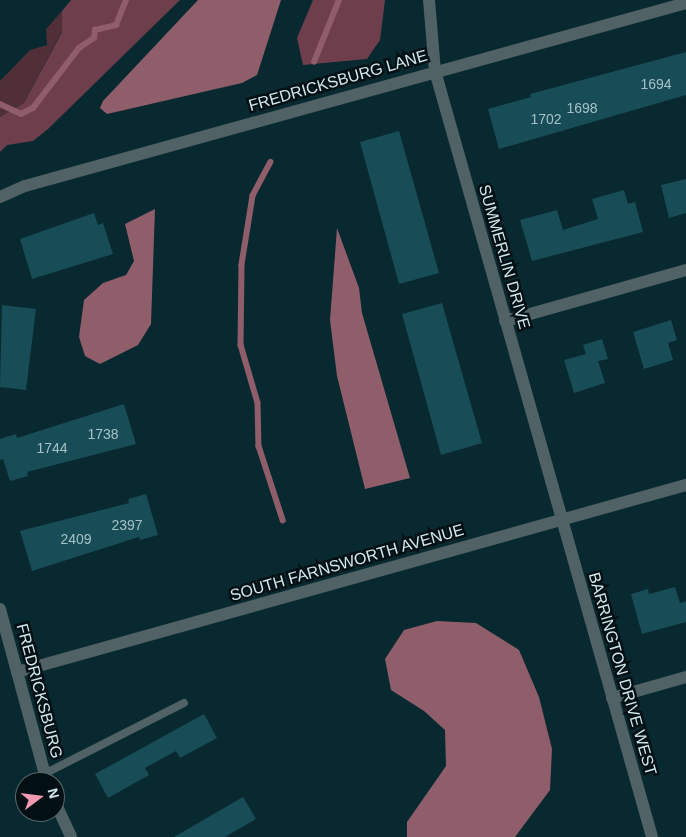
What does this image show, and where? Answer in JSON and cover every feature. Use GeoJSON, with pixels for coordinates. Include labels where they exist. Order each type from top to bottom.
{"type":"FeatureCollection","features":[{"type":"Feature","properties":{"kind":"street","name":"SUMMERLIN DRIVE"},"geometry":{"type":"LineString","coordinates":[[429,0],[435,71],[561,520]]}},
{"type":"Feature","properties":{"kind":"street","name":"FREDRICKSBURG LANE"},"geometry":{"type":"LineString","coordinates":[[0,197],[25,186],[686,3]]}},
{"type":"Feature","properties":{"kind":"street"},"geometry":{"type":"LineString","coordinates":[[505,321],[686,270]]}},
{"type":"Feature","properties":{"kind":"street","name":"SOUTH FARNSWORTH AVENUE"},"geometry":{"type":"LineString","coordinates":[[17,672],[686,485]]}},
{"type":"Feature","properties":{"kind":"street","name":"BARRINGTON DRIVE WEST"},"geometry":{"type":"LineString","coordinates":[[561,520],[652,837]]}},
{"type":"Feature","properties":{"kind":"street","name":"FREDRICKSBURG"},"geometry":{"type":"LineString","coordinates":[[0,608],[44,772]]}},
{"type":"Feature","properties":{"kind":"street"},"geometry":{"type":"LineString","coordinates":[[612,698],[686,677]]}},
{"type":"Feature","properties":{"kind":"street"},"geometry":{"type":"LineString","coordinates":[[64,822],[71,837]]}},
{"type":"Feature","properties":{"kind":"lane"},"geometry":{"type":"LineString","coordinates":[[57,772],[184,703]]}},
{"type":"Feature","properties":{"kind":"shaded area"},"geometry":{"type":"Polygon","coordinates":[[[71,0],[180,0],[48,129],[33,141],[7,145],[0,152],[0,117],[24,103],[62,32],[62,11],[71,0]]]}},
{"type":"Feature","properties":{"kind":"shaded area"},"geometry":{"type":"Polygon","coordinates":[[[198,0],[281,0],[257,75],[242,83],[107,114],[100,108],[103,101],[198,0]]]}},
{"type":"Feature","properties":{"kind":"shaded area"},"geometry":{"type":"Polygon","coordinates":[[[313,0],[385,0],[380,40],[367,59],[303,65],[297,38],[313,0]]]}},
{"type":"Feature","properties":{"kind":"shaded area"},"geometry":{"type":"Polygon","coordinates":[[[62,11],[62,31],[24,103],[0,117],[0,81],[30,50],[47,45],[46,29],[62,11]]]}},
{"type":"Feature","properties":{"kind":"shaded area"},"geometry":{"type":"Polygon","coordinates":[[[155,209],[151,324],[138,345],[100,364],[85,356],[79,337],[84,300],[103,283],[126,275],[134,261],[125,224],[155,209]]]}},
{"type":"Feature","properties":{"kind":"shaded area"},"geometry":{"type":"Polygon","coordinates":[[[337,228],[359,288],[362,313],[410,478],[365,489],[337,376],[330,320],[337,228]]]}},
{"type":"Feature","properties":{"kind":"shaded area"},"geometry":{"type":"Polygon","coordinates":[[[437,621],[476,623],[519,650],[539,697],[552,749],[550,790],[515,837],[407,837],[407,822],[446,766],[445,730],[424,711],[391,690],[385,659],[404,630],[437,621]]]}},
{"type":"Feature","properties":{"kind":"building"},"geometry":{"type":"Polygon","coordinates":[[[686,52],[686,95],[499,149],[488,109],[531,97],[530,94],[686,52]]]}},
{"type":"Feature","properties":{"kind":"building"},"geometry":{"type":"Polygon","coordinates":[[[399,131],[439,273],[399,284],[360,142],[399,131]]]}},
{"type":"Feature","properties":{"kind":"building"},"geometry":{"type":"Polygon","coordinates":[[[686,179],[686,213],[669,218],[661,185],[686,179]]]}},
{"type":"Feature","properties":{"kind":"building"},"geometry":{"type":"Polygon","coordinates":[[[624,190],[628,204],[635,202],[643,232],[532,261],[520,220],[557,210],[563,230],[598,219],[592,199],[624,190]]]}},
{"type":"Feature","properties":{"kind":"building"},"geometry":{"type":"Polygon","coordinates":[[[94,213],[98,225],[103,223],[113,254],[32,279],[20,239],[94,213]]]}},
{"type":"Feature","properties":{"kind":"building"},"geometry":{"type":"Polygon","coordinates":[[[442,303],[482,443],[441,455],[402,314],[442,303]]]}},
{"type":"Feature","properties":{"kind":"building"},"geometry":{"type":"Polygon","coordinates":[[[2,305],[36,309],[26,390],[0,387],[2,305]]]}},
{"type":"Feature","properties":{"kind":"building"},"geometry":{"type":"Polygon","coordinates":[[[671,320],[677,340],[668,343],[673,360],[644,369],[633,332],[671,320]]]}},
{"type":"Feature","properties":{"kind":"building"},"geometry":{"type":"Polygon","coordinates":[[[602,339],[608,359],[598,361],[605,383],[574,393],[564,360],[586,354],[583,345],[602,339]]]}},
{"type":"Feature","properties":{"kind":"building"},"geometry":{"type":"Polygon","coordinates":[[[124,404],[136,444],[27,472],[28,476],[10,481],[3,459],[0,460],[0,439],[16,434],[17,438],[124,404]]]}},
{"type":"Feature","properties":{"kind":"building"},"geometry":{"type":"Polygon","coordinates":[[[146,494],[158,535],[140,540],[139,537],[32,571],[20,531],[129,503],[128,499],[146,494]]]}},
{"type":"Feature","properties":{"kind":"building"},"geometry":{"type":"Polygon","coordinates":[[[675,587],[680,603],[686,601],[686,622],[642,634],[631,594],[648,589],[649,594],[675,587]]]}},
{"type":"Feature","properties":{"kind":"building"},"geometry":{"type":"Polygon","coordinates":[[[204,714],[217,738],[180,758],[176,751],[145,768],[149,775],[108,798],[95,774],[204,714]]]}},
{"type":"Feature","properties":{"kind":"building"},"geometry":{"type":"Polygon","coordinates":[[[243,797],[256,819],[225,837],[174,837],[243,797]]]}},
{"type":"Feature","properties":{"kind":"waterway"},"geometry":{"type":"LineString","coordinates":[[0,104],[21,114],[33,108],[79,48],[94,38],[95,30],[116,25],[126,0]]}},
{"type":"Feature","properties":{"kind":"waterway"},"geometry":{"type":"LineString","coordinates":[[314,62],[339,0]]}},
{"type":"Feature","properties":{"kind":"waterway"},"geometry":{"type":"LineString","coordinates":[[271,162],[253,196],[242,265],[241,345],[258,403],[259,446],[283,520]]}}]}
